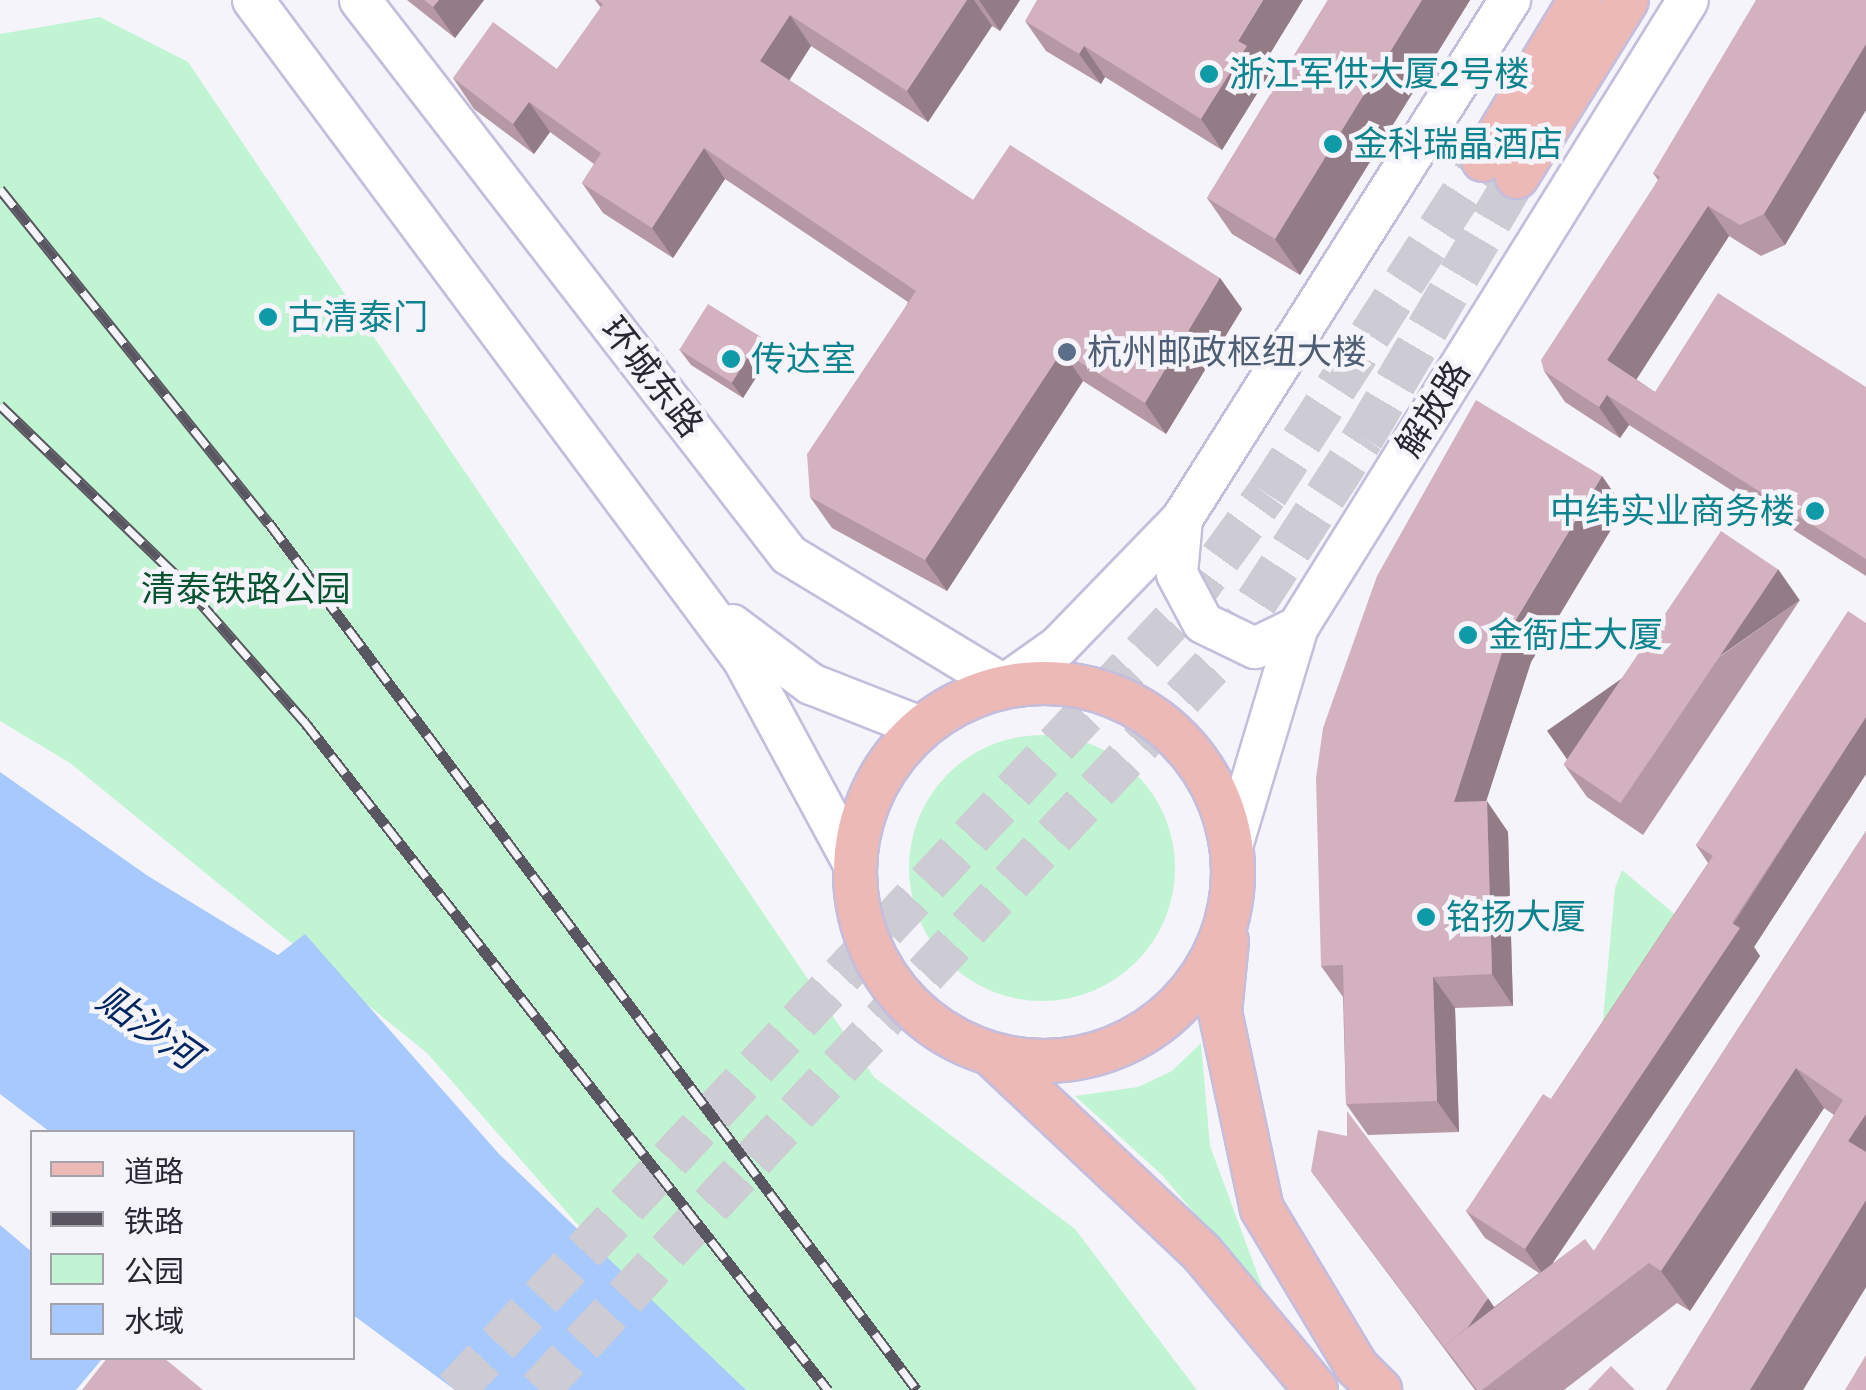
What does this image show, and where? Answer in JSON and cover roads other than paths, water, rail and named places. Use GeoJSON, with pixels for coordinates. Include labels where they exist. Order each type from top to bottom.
{"type":"FeatureCollection","features":[{"type":"Feature","properties":{"kind":"main road"},"geometry":{"type":"LineString","coordinates":[[253,0],[742,659],[854,864]]}},
{"type":"Feature","properties":{"kind":"main road","name":"环城东路"},"geometry":{"type":"LineString","coordinates":[[360,0],[789,555],[1004,685]]}},
{"type":"Feature","properties":{"kind":"main road"},"geometry":{"type":"LineString","coordinates":[[1316,1390],[1202,1253],[1084,1138],[993,1056],[949,1037],[910,1008],[881,970],[862,927],[854,864],[863,813],[886,766],[920,726],[1004,685],[1060,646],[1182,520],[1510,0]]}},
{"type":"Feature","properties":{"kind":"main road"},"geometry":{"type":"LineString","coordinates":[[1580,0],[1500,169],[1627,0]]}},
{"type":"Feature","properties":{"kind":"main road","name":"解放路"},"geometry":{"type":"LineString","coordinates":[[1232,842],[1298,627],[1688,0]]}},
{"type":"Feature","properties":{"kind":"main road"},"geometry":{"type":"LineString","coordinates":[[1182,520],[1177,574],[1203,623],[1255,648],[1298,627]]}},
{"type":"Feature","properties":{"kind":"main road"},"geometry":{"type":"LineString","coordinates":[[678,575],[753,644],[811,684],[920,726]]}},
{"type":"Feature","properties":{"kind":"main road"},"geometry":{"type":"LineString","coordinates":[[1004,685],[1066,682],[1125,699],[1164,725],[1214,784],[1232,842],[1231,905],[1220,1012],[1262,1209],[1369,1379]]}},
{"type":"Feature","properties":{"kind":"main road"},"geometry":{"type":"LineString","coordinates":[[993,1056],[1071,1059],[1117,1048],[1170,1014],[1210,965],[1231,905]]}},
{"type":"Feature","properties":{"kind":"water","name":"贴沙河"},"geometry":{"type":"Polygon","coordinates":[[[0,772],[148,876],[278,955],[305,934],[499,1154],[746,1390],[455,1390],[355,1316],[355,1130],[47,1130],[0,1094],[0,772]]]}},
{"type":"Feature","properties":{"kind":"water"},"geometry":{"type":"Polygon","coordinates":[[[0,1225],[30,1250],[30,1360],[101,1360],[76,1390],[0,1390],[0,1225]]]}},
{"type":"Feature","properties":{"kind":"tunnel"},"geometry":{"type":"LineString","coordinates":[[455,1390],[1183,609],[1267,494],[1483,160]]}},
{"type":"Feature","properties":{"kind":"tunnel"},"geometry":{"type":"LineString","coordinates":[[539,1390],[1222,655],[1363,438],[1517,177]]}},
{"type":"Feature","properties":{"kind":"railway"},"geometry":{"type":"LineString","coordinates":[[0,189],[269,523],[917,1390]]}},
{"type":"Feature","properties":{"kind":"railway"},"geometry":{"type":"LineString","coordinates":[[0,405],[176,575],[304,721],[828,1390]]}},
{"type":"Feature","properties":{"kind":"place","name":"浙江军供大厦2号楼"},"geometry":{"type":"Point","coordinates":[1209,74]}},
{"type":"Feature","properties":{"kind":"place","name":"金科瑞晶酒店"},"geometry":{"type":"Point","coordinates":[1333,144]}},
{"type":"Feature","properties":{"kind":"place","name":"古清泰门"},"geometry":{"type":"Point","coordinates":[268,317]}},
{"type":"Feature","properties":{"kind":"place","name":"杭州邮政枢纽大楼"},"geometry":{"type":"Point","coordinates":[1067,352]}},
{"type":"Feature","properties":{"kind":"place","name":"传达室"},"geometry":{"type":"Point","coordinates":[731,359]}},
{"type":"Feature","properties":{"kind":"place","name":"中纬实业商务楼"},"geometry":{"type":"Point","coordinates":[1815,511]}},
{"type":"Feature","properties":{"kind":"place","name":"金衙庄大厦"},"geometry":{"type":"Point","coordinates":[1468,635]}},
{"type":"Feature","properties":{"kind":"place","name":"铭扬大厦"},"geometry":{"type":"Point","coordinates":[1426,917]}},
{"type":"Feature","properties":{"kind":"park label","name":"清泰铁路公园"},"geometry":{"type":"Point","coordinates":[246,589]}}]}
